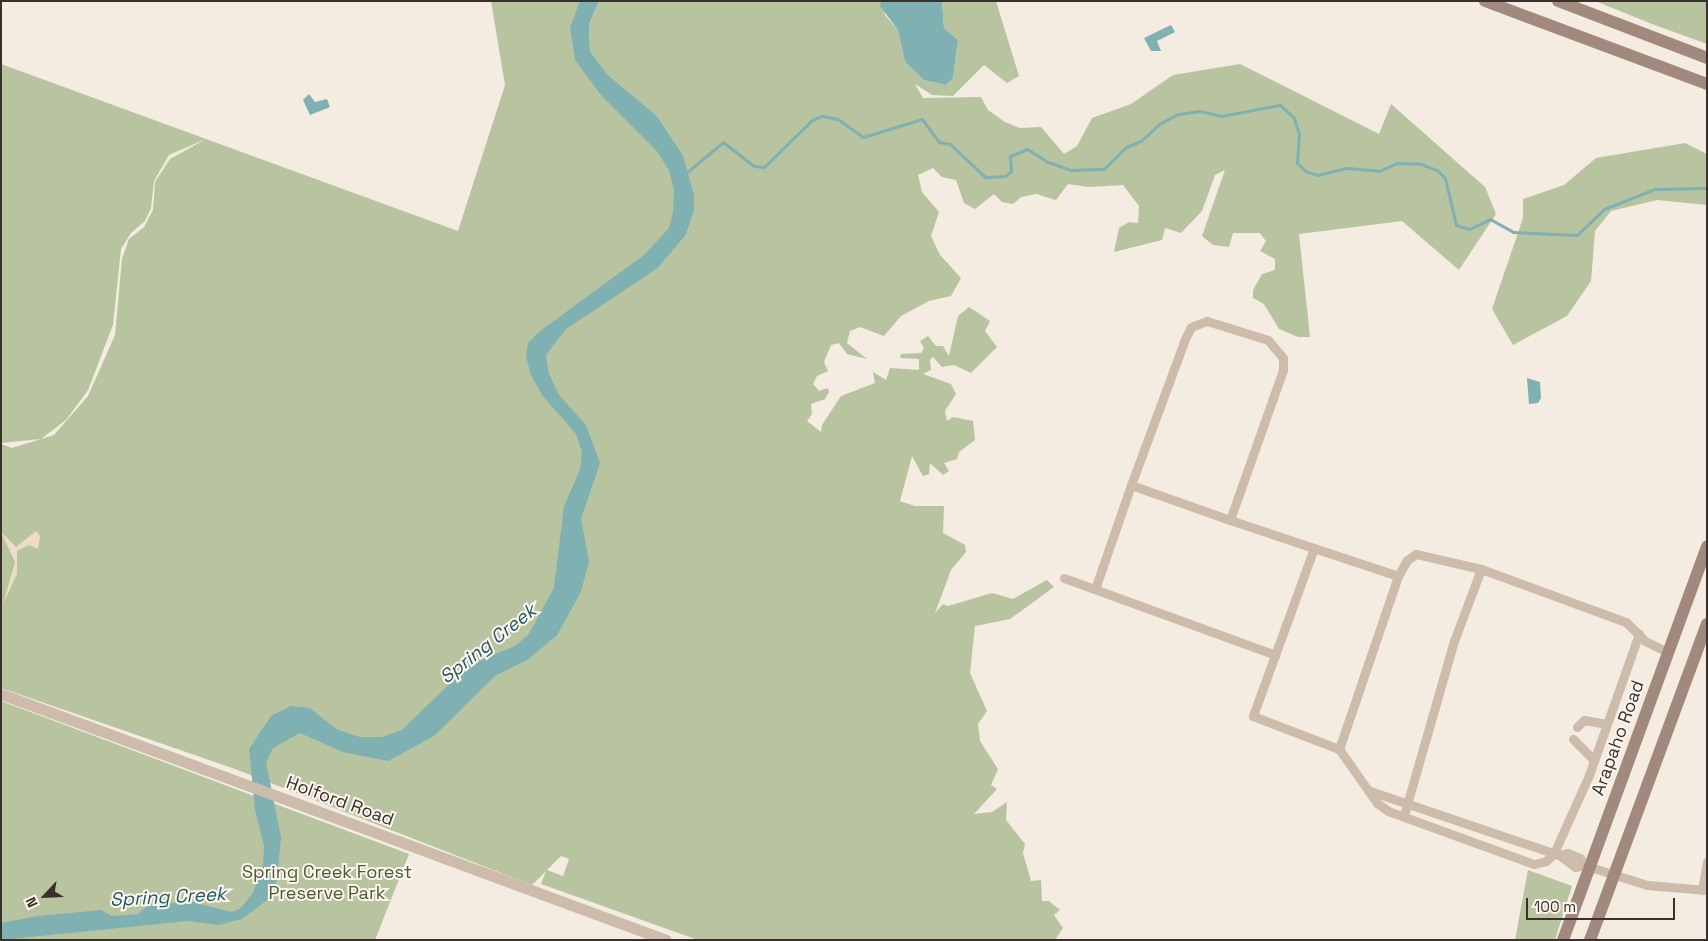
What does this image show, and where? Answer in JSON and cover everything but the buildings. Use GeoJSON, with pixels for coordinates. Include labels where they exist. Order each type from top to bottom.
{"type":"FeatureCollection","features":[{"type":"Feature","properties":{"kind":"main road"},"geometry":{"type":"LineString","coordinates":[[1486,1],[1707,84]]}},
{"type":"Feature","properties":{"kind":"main road"},"geometry":{"type":"LineString","coordinates":[[1558,1],[1707,58]]}},
{"type":"Feature","properties":{"kind":"main road","name":"Arapaho Road"},"geometry":{"type":"LineString","coordinates":[[1563,940],[1707,547]]}},
{"type":"Feature","properties":{"kind":"main road"},"geometry":{"type":"LineString","coordinates":[[1590,940],[1707,624]]}},
{"type":"Feature","properties":{"kind":"street"},"geometry":{"type":"LineString","coordinates":[[1095,589],[1131,485],[1191,327],[1207,321],[1268,340],[1283,358],[1282,370],[1230,520]]}},
{"type":"Feature","properties":{"kind":"street"},"geometry":{"type":"LineString","coordinates":[[1131,485],[1398,576]]}},
{"type":"Feature","properties":{"kind":"street"},"geometry":{"type":"LineString","coordinates":[[1314,548],[1253,716],[1339,749],[1377,803],[1404,816],[1534,864],[1546,861],[1557,854],[1594,760],[1639,634]]}},
{"type":"Feature","properties":{"kind":"street"},"geometry":{"type":"LineString","coordinates":[[1339,749],[1398,576],[1407,560],[1416,554],[1482,569],[1626,622],[1645,642],[1668,652]]}},
{"type":"Feature","properties":{"kind":"street"},"geometry":{"type":"LineString","coordinates":[[1404,816],[1454,641],[1482,569]]}},
{"type":"Feature","properties":{"kind":"street"},"geometry":{"type":"LineString","coordinates":[[1064,578],[1275,655]]}},
{"type":"Feature","properties":{"kind":"street","name":"Holford Road"},"geometry":{"type":"LineString","coordinates":[[1,694],[666,940]]}},
{"type":"Feature","properties":{"kind":"street"},"geometry":{"type":"LineString","coordinates":[[1577,727],[1584,720],[1607,724]]}},
{"type":"Feature","properties":{"kind":"street"},"geometry":{"type":"LineString","coordinates":[[1573,739],[1594,760]]}},
{"type":"Feature","properties":{"kind":"street"},"geometry":{"type":"LineString","coordinates":[[1370,791],[1557,854]]}},
{"type":"Feature","properties":{"kind":"street"},"geometry":{"type":"LineString","coordinates":[[1590,867],[1647,885],[1704,890],[1707,862]]}},
{"type":"Feature","properties":{"kind":"green space"},"geometry":{"type":"Polygon","coordinates":[[[491,1],[590,1],[576,33],[583,67],[590,78],[641,113],[676,157],[683,175],[684,201],[671,229],[627,276],[639,280],[658,268],[686,235],[694,211],[694,194],[683,155],[657,116],[607,74],[590,51],[589,24],[599,1],[881,1],[885,15],[898,30],[905,62],[924,80],[946,85],[953,78],[958,40],[944,28],[942,1],[996,1],[1019,76],[1007,83],[984,65],[953,96],[932,95],[915,84],[923,98],[981,97],[988,110],[1005,122],[1020,128],[1041,127],[1064,154],[1077,146],[1092,118],[1131,104],[1173,75],[1240,64],[1379,134],[1391,104],[1485,187],[1496,214],[1459,270],[1402,221],[1299,234],[1310,337],[1298,337],[1279,329],[1264,304],[1253,298],[1253,290],[1262,274],[1275,270],[1275,259],[1260,251],[1266,241],[1260,233],[1233,233],[1229,247],[1213,245],[1202,236],[1225,170],[1215,175],[1202,211],[1181,233],[1165,228],[1162,240],[1114,252],[1119,228],[1129,222],[1138,223],[1139,206],[1123,185],[1088,187],[1068,184],[1056,200],[1036,194],[1021,197],[1013,204],[1002,202],[994,194],[975,209],[964,203],[956,180],[942,177],[933,168],[918,175],[922,192],[939,212],[931,236],[940,255],[961,278],[951,296],[929,301],[901,316],[884,336],[860,327],[850,331],[847,343],[867,359],[847,354],[839,343],[831,345],[824,362],[828,371],[817,376],[813,384],[819,391],[828,388],[829,392],[825,399],[811,404],[812,414],[807,421],[821,432],[822,425],[841,396],[875,383],[873,372],[886,380],[890,368],[919,370],[919,359],[900,358],[901,354],[921,353],[924,348],[920,341],[928,336],[936,346],[943,346],[949,356],[958,316],[969,307],[990,321],[985,331],[997,347],[971,373],[954,365],[942,367],[933,357],[930,360],[931,370],[923,374],[951,384],[956,394],[945,411],[947,421],[953,417],[973,421],[975,440],[959,452],[957,459],[944,463],[949,471],[943,475],[930,463],[929,474],[923,476],[912,456],[900,501],[915,506],[944,506],[943,533],[965,545],[966,552],[951,570],[935,613],[943,604],[948,606],[992,593],[1013,599],[1047,580],[1054,587],[1010,619],[975,626],[970,673],[987,711],[978,724],[980,741],[998,769],[991,785],[997,789],[974,814],[992,812],[1007,802],[1006,820],[1025,844],[1023,853],[1031,881],[1041,880],[1042,901],[1049,901],[1060,910],[1054,915],[1063,928],[1055,940],[698,940],[541,884],[546,871],[532,885],[235,769],[1,688],[1,444],[12,448],[54,435],[88,396],[115,335],[122,259],[129,239],[144,227],[153,210],[155,182],[170,159],[206,139],[169,155],[154,181],[151,208],[145,221],[131,233],[121,249],[113,325],[88,390],[66,420],[41,439],[1,443],[1,64],[458,231],[505,85],[491,1]],[[561,856],[547,870],[563,876],[569,859],[561,856]]]}},
{"type":"Feature","properties":{"kind":"green space"},"geometry":{"type":"Polygon","coordinates":[[[1595,1],[1707,1],[1707,44],[1652,24],[1595,1]]]}},
{"type":"Feature","properties":{"kind":"green space"},"geometry":{"type":"Polygon","coordinates":[[[1685,143],[1707,154],[1707,205],[1657,200],[1611,211],[1595,231],[1591,281],[1567,316],[1513,345],[1492,309],[1523,218],[1523,199],[1564,185],[1596,158],[1685,143]]]}},
{"type":"Feature","properties":{"kind":"green space","name":"Spring Creek Forest Preserve Park"},"geometry":{"type":"Polygon","coordinates":[[[1,701],[409,854],[375,940],[1,940],[1,701]]]}},
{"type":"Feature","properties":{"kind":"green space"},"geometry":{"type":"Polygon","coordinates":[[[1528,870],[1572,886],[1555,940],[1515,940],[1528,870]]]}},
{"type":"Feature","properties":{"kind":"shaded area"},"geometry":{"type":"Polygon","coordinates":[[[36,531],[40,536],[38,549],[29,545],[17,551],[17,574],[3,604],[15,562],[1,532],[16,547],[36,531]]]}},
{"type":"Feature","properties":{"kind":"water"},"geometry":{"type":"Polygon","coordinates":[[[580,1],[599,1],[589,24],[590,51],[607,74],[657,116],[683,155],[694,194],[694,211],[686,235],[658,268],[566,329],[546,355],[549,374],[559,395],[586,425],[600,463],[581,519],[589,561],[581,592],[557,635],[529,659],[495,676],[434,736],[388,761],[343,752],[300,733],[273,748],[266,762],[281,837],[277,880],[267,900],[242,919],[218,925],[188,921],[1,940],[1,923],[38,916],[101,910],[112,916],[138,914],[149,904],[193,902],[231,912],[240,909],[253,893],[263,865],[264,846],[255,810],[249,749],[271,716],[291,706],[310,708],[336,729],[360,737],[382,737],[402,730],[469,665],[515,646],[529,634],[554,588],[564,506],[580,470],[582,452],[576,434],[542,395],[531,375],[526,357],[528,343],[540,331],[644,255],[669,228],[673,212],[674,190],[669,170],[656,150],[601,95],[575,60],[570,27],[580,1]]]}},
{"type":"Feature","properties":{"kind":"water"},"geometry":{"type":"Polygon","coordinates":[[[881,1],[942,1],[944,28],[958,40],[953,78],[946,85],[924,80],[905,62],[898,30],[880,6],[881,1]]]}},
{"type":"Feature","properties":{"kind":"water"},"geometry":{"type":"Polygon","coordinates":[[[1171,25],[1175,32],[1157,41],[1161,51],[1151,51],[1144,38],[1171,25]]]}},
{"type":"Feature","properties":{"kind":"water"},"geometry":{"type":"Polygon","coordinates":[[[309,94],[315,102],[327,99],[330,107],[310,115],[303,100],[309,94]]]}},
{"type":"Feature","properties":{"kind":"water"},"geometry":{"type":"Polygon","coordinates":[[[1527,378],[1540,382],[1541,398],[1538,403],[1529,404],[1527,378]]]}},
{"type":"Feature","properties":{"kind":"waterway"},"geometry":{"type":"LineString","coordinates":[[685,174],[723,142],[754,166],[764,167],[812,120],[822,116],[838,119],[863,137],[922,119],[939,142],[950,144],[985,177],[1005,176],[1011,171],[1010,156],[1027,149],[1048,162],[1071,170],[1104,169],[1126,147],[1141,141],[1159,124],[1178,114],[1200,111],[1221,116],[1280,105],[1294,118],[1299,134],[1297,163],[1305,171],[1318,175],[1347,168],[1379,171],[1397,163],[1421,164],[1437,170],[1445,178],[1456,225],[1469,229],[1490,219],[1513,232],[1577,235],[1604,209],[1655,189],[1707,188]]}},
{"type":"Feature","properties":{"kind":"water label","name":"Spring Creek"},"geometry":{"type":"Point","coordinates":[488,644]}},
{"type":"Feature","properties":{"kind":"water label","name":"Spring Creek"},"geometry":{"type":"Point","coordinates":[168,897]}}]}
